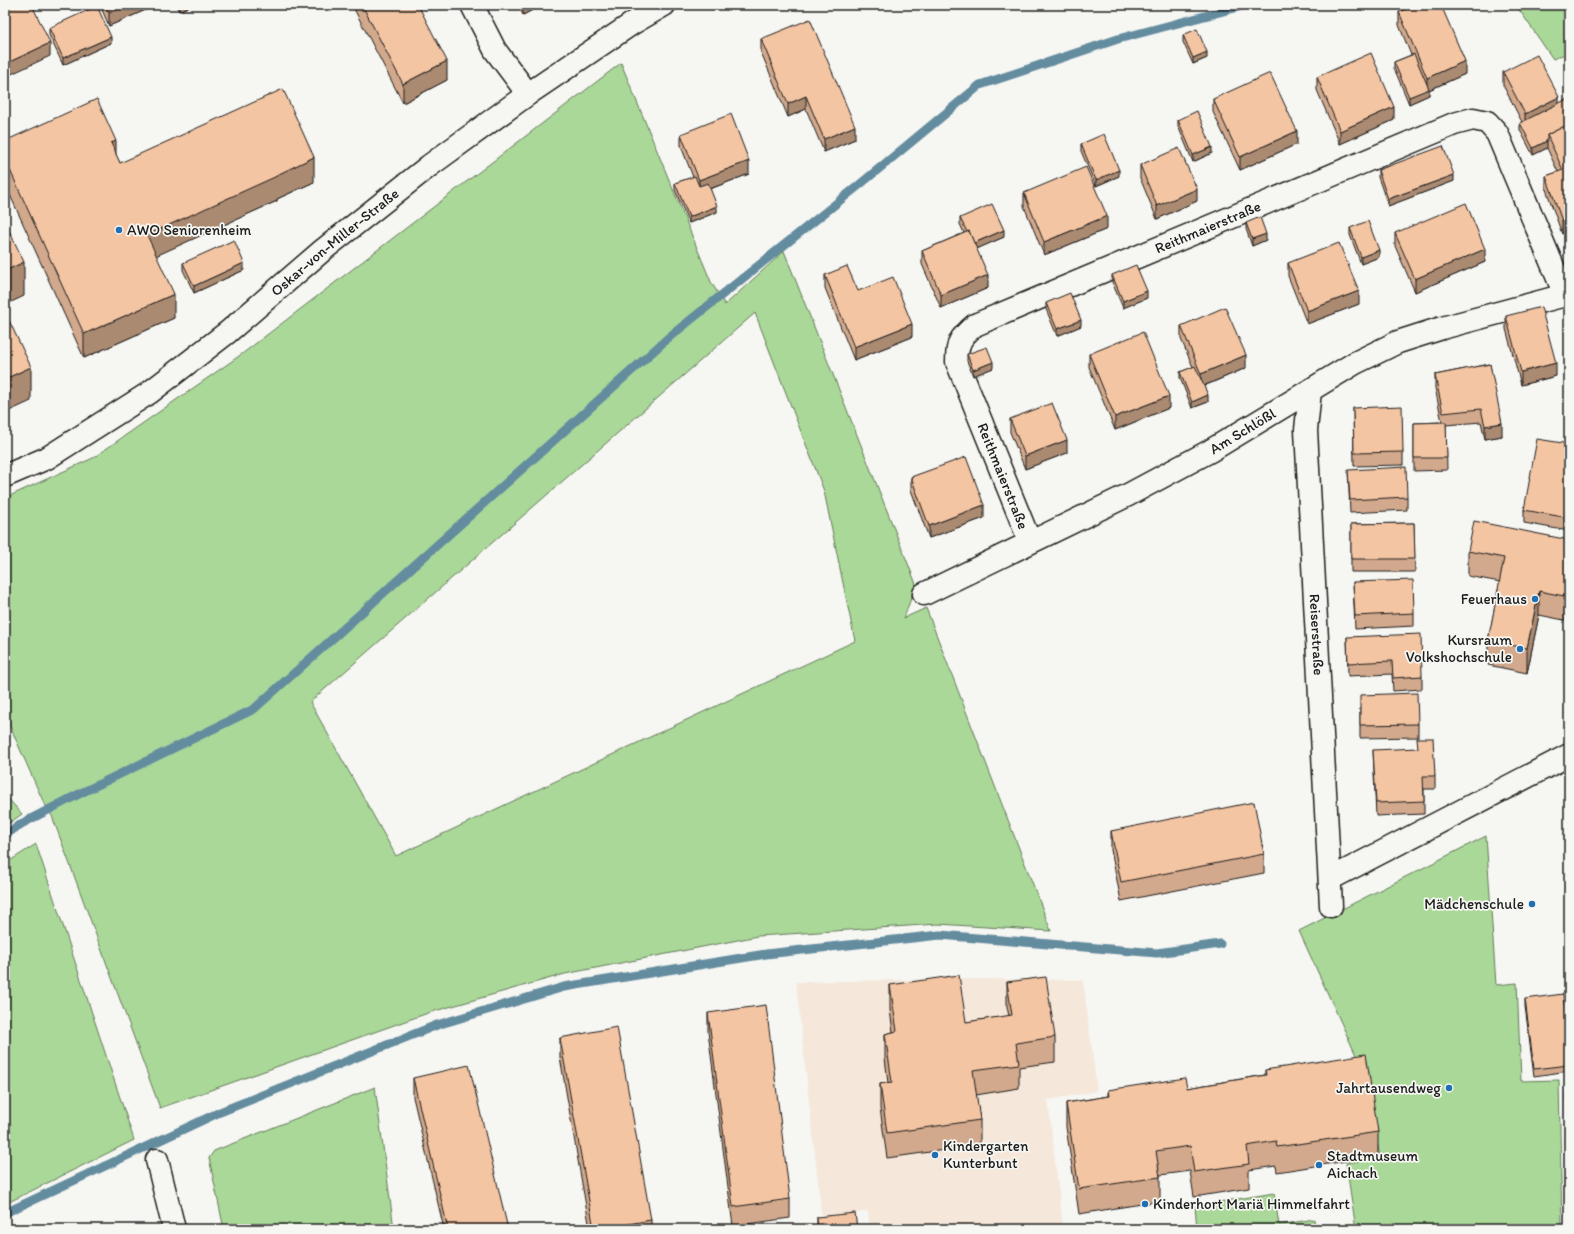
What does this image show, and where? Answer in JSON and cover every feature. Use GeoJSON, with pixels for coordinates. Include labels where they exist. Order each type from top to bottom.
{"type":"FeatureCollection","features":[{"type":"Feature","properties":{"kind":"street"},"geometry":{"type":"LineString","coordinates":[[472,5],[495,50],[528,94]]}},
{"type":"Feature","properties":{"kind":"street","name":"Oskar-von-Miller-Straße"},"geometry":{"type":"LineString","coordinates":[[5,476],[47,458],[149,393],[228,332],[323,250],[429,166],[528,94],[633,23],[664,5]]}},
{"type":"Feature","properties":{"kind":"street","name":"Reithmaierstraße"},"geometry":{"type":"LineString","coordinates":[[1030,542],[957,362],[957,348],[964,335],[975,325],[1454,124],[1473,119],[1487,122],[1497,133],[1567,295]]}},
{"type":"Feature","properties":{"kind":"street","name":"Am Schlößl"},"geometry":{"type":"LineString","coordinates":[[924,594],[1128,495],[1210,451],[1355,362],[1398,342],[1442,328],[1567,295]]}},
{"type":"Feature","properties":{"kind":"street","name":"Reiserstraße"},"geometry":{"type":"LineString","coordinates":[[1310,391],[1306,430],[1331,906]]}},
{"type":"Feature","properties":{"kind":"street"},"geometry":{"type":"LineString","coordinates":[[1330,879],[1569,755]]}},
{"type":"Feature","properties":{"kind":"street"},"geometry":{"type":"LineString","coordinates":[[157,1160],[174,1229]]}},
{"type":"Feature","properties":{"kind":"shaded area","name":"Kindergarten Kunterbunt"},"geometry":{"type":"Polygon","coordinates":[[[951,979],[1083,980],[1097,1091],[1048,1100],[1063,1229],[870,1229],[868,1211],[822,1218],[796,982],[951,979]]]}},
{"type":"Feature","properties":{"kind":"green space"},"geometry":{"type":"Polygon","coordinates":[[[1516,5],[1569,5],[1569,52],[1553,59],[1516,5]]]}},
{"type":"Feature","properties":{"kind":"green space"},"geometry":{"type":"Polygon","coordinates":[[[621,63],[711,282],[725,305],[784,251],[916,584],[904,618],[926,608],[1051,931],[938,924],[758,936],[565,974],[428,1013],[160,1108],[52,816],[43,801],[5,715],[5,498],[93,458],[242,354],[621,63]],[[755,313],[310,702],[396,856],[855,641],[824,491],[755,313]]]}},
{"type":"Feature","properties":{"kind":"green space"},"geometry":{"type":"Polygon","coordinates":[[[5,795],[22,814],[5,826],[5,795]]]}},
{"type":"Feature","properties":{"kind":"green space"},"geometry":{"type":"Polygon","coordinates":[[[1486,836],[1496,985],[1517,983],[1521,1081],[1559,1080],[1562,1229],[1356,1229],[1346,1163],[1380,1158],[1367,1079],[1299,931],[1486,836]]]}},
{"type":"Feature","properties":{"kind":"green space"},"geometry":{"type":"Polygon","coordinates":[[[36,844],[134,1140],[5,1204],[5,864],[36,844]]]}},
{"type":"Feature","properties":{"kind":"green space"},"geometry":{"type":"Polygon","coordinates":[[[375,1087],[394,1229],[224,1229],[209,1158],[214,1151],[375,1087]]]}},
{"type":"Feature","properties":{"kind":"green space"},"geometry":{"type":"Polygon","coordinates":[[[1274,1193],[1279,1225],[1314,1219],[1315,1229],[1197,1229],[1195,1206],[1274,1193]]]}},
{"type":"Feature","properties":{"kind":"building"},"geometry":{"type":"Polygon","coordinates":[[[5,5],[32,5],[50,43],[5,64],[5,5]]]}},
{"type":"Feature","properties":{"kind":"building"},"geometry":{"type":"Polygon","coordinates":[[[105,5],[127,5],[109,13],[105,5]]]}},
{"type":"Feature","properties":{"kind":"building"},"geometry":{"type":"Polygon","coordinates":[[[362,5],[418,5],[447,61],[403,84],[362,5]]]}},
{"type":"Feature","properties":{"kind":"building"},"geometry":{"type":"Polygon","coordinates":[[[1415,5],[1441,5],[1465,61],[1427,78],[1399,12],[1415,5]]]}},
{"type":"Feature","properties":{"kind":"building"},"geometry":{"type":"Polygon","coordinates":[[[97,6],[111,37],[63,58],[49,28],[97,6]]]}},
{"type":"Feature","properties":{"kind":"building"},"geometry":{"type":"Polygon","coordinates":[[[810,19],[855,126],[824,139],[806,96],[788,104],[761,39],[810,19]]]}},
{"type":"Feature","properties":{"kind":"building"},"geometry":{"type":"Polygon","coordinates":[[[1197,29],[1207,52],[1193,58],[1183,35],[1197,29]]]}},
{"type":"Feature","properties":{"kind":"building"},"geometry":{"type":"Polygon","coordinates":[[[1371,53],[1394,107],[1340,131],[1317,77],[1371,53]]]}},
{"type":"Feature","properties":{"kind":"building"},"geometry":{"type":"Polygon","coordinates":[[[1414,54],[1429,89],[1409,97],[1394,62],[1414,54]]]}},
{"type":"Feature","properties":{"kind":"building"},"geometry":{"type":"Polygon","coordinates":[[[1537,55],[1559,97],[1525,114],[1503,72],[1537,55]]]}},
{"type":"Feature","properties":{"kind":"building"},"geometry":{"type":"Polygon","coordinates":[[[1270,73],[1297,131],[1240,157],[1213,99],[1270,73]]]}},
{"type":"Feature","properties":{"kind":"building","name":"AWO Seniorenheim"},"geometry":{"type":"Polygon","coordinates":[[[283,89],[314,157],[277,176],[147,235],[174,294],[84,334],[5,159],[5,141],[97,99],[116,141],[111,143],[120,163],[283,89]]]}},
{"type":"Feature","properties":{"kind":"building"},"geometry":{"type":"Polygon","coordinates":[[[1569,98],[1569,124],[1547,135],[1547,141],[1533,148],[1520,123],[1569,98]]]}},
{"type":"Feature","properties":{"kind":"building"},"geometry":{"type":"Polygon","coordinates":[[[1197,111],[1212,147],[1193,155],[1178,120],[1197,111]]]}},
{"type":"Feature","properties":{"kind":"building"},"geometry":{"type":"Polygon","coordinates":[[[731,114],[749,161],[699,180],[681,134],[731,114]]]}},
{"type":"Feature","properties":{"kind":"building"},"geometry":{"type":"Polygon","coordinates":[[[1569,124],[1569,218],[1562,221],[1546,176],[1563,170],[1547,135],[1569,124]]]}},
{"type":"Feature","properties":{"kind":"building"},"geometry":{"type":"Polygon","coordinates":[[[1104,134],[1119,170],[1096,180],[1081,144],[1104,134]]]}},
{"type":"Feature","properties":{"kind":"building"},"geometry":{"type":"Polygon","coordinates":[[[1443,146],[1454,175],[1388,199],[1378,170],[1443,146]]]}},
{"type":"Feature","properties":{"kind":"building"},"geometry":{"type":"Polygon","coordinates":[[[1179,148],[1197,189],[1157,206],[1140,165],[1179,148]]]}},
{"type":"Feature","properties":{"kind":"building"},"geometry":{"type":"Polygon","coordinates":[[[1086,167],[1107,216],[1044,242],[1024,193],[1086,167]]]}},
{"type":"Feature","properties":{"kind":"building"},"geometry":{"type":"Polygon","coordinates":[[[695,176],[699,186],[708,183],[717,206],[689,217],[675,183],[695,176]]]}},
{"type":"Feature","properties":{"kind":"building"},"geometry":{"type":"Polygon","coordinates":[[[1466,203],[1485,249],[1415,279],[1395,233],[1466,203]]]}},
{"type":"Feature","properties":{"kind":"building"},"geometry":{"type":"Polygon","coordinates":[[[992,204],[1004,230],[974,243],[969,231],[967,232],[960,218],[992,204]]]}},
{"type":"Feature","properties":{"kind":"building"},"geometry":{"type":"Polygon","coordinates":[[[1260,217],[1266,234],[1252,239],[1246,223],[1260,217]]]}},
{"type":"Feature","properties":{"kind":"building"},"geometry":{"type":"Polygon","coordinates":[[[1368,221],[1379,250],[1361,257],[1350,228],[1368,221]]]}},
{"type":"Feature","properties":{"kind":"building"},"geometry":{"type":"Polygon","coordinates":[[[5,222],[24,262],[5,271],[5,222]]]}},
{"type":"Feature","properties":{"kind":"building"},"geometry":{"type":"Polygon","coordinates":[[[969,231],[988,275],[941,295],[922,251],[969,231]]]}},
{"type":"Feature","properties":{"kind":"building"},"geometry":{"type":"Polygon","coordinates":[[[234,240],[244,263],[194,286],[183,263],[234,240]]]}},
{"type":"Feature","properties":{"kind":"building"},"geometry":{"type":"Polygon","coordinates":[[[1339,243],[1359,291],[1307,311],[1288,263],[1339,243]]]}},
{"type":"Feature","properties":{"kind":"building"},"geometry":{"type":"Polygon","coordinates":[[[1136,265],[1147,291],[1123,301],[1112,275],[1136,265]]]}},
{"type":"Feature","properties":{"kind":"building"},"geometry":{"type":"Polygon","coordinates":[[[847,266],[858,291],[893,277],[912,324],[854,347],[825,275],[847,266]]]}},
{"type":"Feature","properties":{"kind":"building"},"geometry":{"type":"Polygon","coordinates":[[[1070,293],[1081,320],[1057,329],[1046,303],[1070,293]]]}},
{"type":"Feature","properties":{"kind":"building"},"geometry":{"type":"Polygon","coordinates":[[[1225,307],[1246,355],[1201,374],[1181,326],[1225,307]]]}},
{"type":"Feature","properties":{"kind":"building"},"geometry":{"type":"Polygon","coordinates":[[[1541,307],[1556,363],[1521,372],[1506,316],[1541,307]]]}},
{"type":"Feature","properties":{"kind":"building"},"geometry":{"type":"Polygon","coordinates":[[[5,312],[31,367],[5,379],[5,312]]]}},
{"type":"Feature","properties":{"kind":"building"},"geometry":{"type":"Polygon","coordinates":[[[1143,332],[1169,396],[1115,417],[1089,354],[1143,332]]]}},
{"type":"Feature","properties":{"kind":"building"},"geometry":{"type":"Polygon","coordinates":[[[987,347],[993,362],[973,370],[967,354],[987,347]]]}},
{"type":"Feature","properties":{"kind":"building"},"geometry":{"type":"Polygon","coordinates":[[[1490,364],[1502,423],[1485,426],[1481,409],[1443,413],[1435,375],[1490,364]]]}},
{"type":"Feature","properties":{"kind":"building"},"geometry":{"type":"Polygon","coordinates":[[[1195,366],[1208,395],[1192,402],[1180,372],[1195,366]]]}},
{"type":"Feature","properties":{"kind":"building"},"geometry":{"type":"Polygon","coordinates":[[[1052,403],[1067,440],[1025,456],[1010,419],[1052,403]]]}},
{"type":"Feature","properties":{"kind":"building"},"geometry":{"type":"Polygon","coordinates":[[[1402,406],[1403,452],[1354,453],[1353,408],[1402,406]]]}},
{"type":"Feature","properties":{"kind":"building"},"geometry":{"type":"Polygon","coordinates":[[[1446,422],[1447,458],[1414,458],[1414,423],[1446,422]]]}},
{"type":"Feature","properties":{"kind":"building"},"geometry":{"type":"Polygon","coordinates":[[[1537,439],[1569,444],[1569,518],[1524,510],[1537,439]]]}},
{"type":"Feature","properties":{"kind":"building"},"geometry":{"type":"Polygon","coordinates":[[[966,457],[984,505],[929,526],[911,477],[966,457]]]}},
{"type":"Feature","properties":{"kind":"building"},"geometry":{"type":"Polygon","coordinates":[[[1406,467],[1407,497],[1350,500],[1348,470],[1406,467]]]}},
{"type":"Feature","properties":{"kind":"building","name":"Feuerhaus"},"geometry":{"type":"Polygon","coordinates":[[[1474,521],[1569,540],[1566,555],[1569,555],[1569,597],[1539,591],[1527,648],[1488,641],[1504,558],[1468,551],[1474,521]]]}},
{"type":"Feature","properties":{"kind":"building"},"geometry":{"type":"Polygon","coordinates":[[[1414,523],[1415,559],[1351,559],[1351,524],[1414,523]]]}},
{"type":"Feature","properties":{"kind":"building"},"geometry":{"type":"Polygon","coordinates":[[[1413,580],[1414,613],[1355,616],[1353,582],[1413,580]]]}},
{"type":"Feature","properties":{"kind":"building"},"geometry":{"type":"Polygon","coordinates":[[[1421,634],[1422,676],[1393,678],[1392,661],[1348,663],[1347,637],[1421,634]]]}},
{"type":"Feature","properties":{"kind":"building"},"geometry":{"type":"Polygon","coordinates":[[[1417,693],[1418,724],[1360,725],[1360,695],[1417,693]]]}},
{"type":"Feature","properties":{"kind":"building"},"geometry":{"type":"Polygon","coordinates":[[[1417,738],[1433,738],[1435,776],[1423,776],[1424,801],[1376,803],[1373,750],[1418,748],[1417,738]]]}},
{"type":"Feature","properties":{"kind":"building"},"geometry":{"type":"Polygon","coordinates":[[[1254,802],[1264,854],[1121,882],[1111,831],[1254,802]]]}},
{"type":"Feature","properties":{"kind":"building"},"geometry":{"type":"Polygon","coordinates":[[[959,975],[966,1022],[1012,1015],[1007,982],[1046,977],[1055,1037],[1016,1043],[1019,1064],[973,1070],[980,1120],[887,1133],[880,1084],[892,1082],[885,1034],[897,1031],[890,985],[959,975]]]}},
{"type":"Feature","properties":{"kind":"building"},"geometry":{"type":"Polygon","coordinates":[[[1563,994],[1569,1043],[1569,1065],[1534,1069],[1525,999],[1563,994]]]}},
{"type":"Feature","properties":{"kind":"building"},"geometry":{"type":"Polygon","coordinates":[[[766,1005],[790,1199],[733,1207],[708,1013],[766,1005]]]}},
{"type":"Feature","properties":{"kind":"building"},"geometry":{"type":"Polygon","coordinates":[[[617,1027],[651,1220],[594,1229],[560,1038],[617,1027]]]}},
{"type":"Feature","properties":{"kind":"building"},"geometry":{"type":"Polygon","coordinates":[[[1366,1054],[1378,1132],[1277,1147],[1276,1141],[1247,1146],[1249,1164],[1194,1172],[1190,1146],[1156,1151],[1160,1177],[1079,1189],[1066,1103],[1109,1096],[1108,1090],[1185,1078],[1187,1088],[1266,1075],[1265,1070],[1366,1054]]]}},
{"type":"Feature","properties":{"kind":"building"},"geometry":{"type":"Polygon","coordinates":[[[469,1065],[508,1229],[448,1229],[413,1078],[469,1065]]]}},
{"type":"Feature","properties":{"kind":"building"},"geometry":{"type":"Polygon","coordinates":[[[1566,1075],[1569,1075],[1569,1138],[1567,1139],[1566,1075]]]}},
{"type":"Feature","properties":{"kind":"building"},"geometry":{"type":"Polygon","coordinates":[[[855,1213],[857,1229],[818,1229],[817,1217],[855,1213]]]}},
{"type":"Feature","properties":{"kind":"waterway"},"geometry":{"type":"LineString","coordinates":[[5,835],[21,824],[83,792],[254,709],[668,338],[858,186],[980,85],[1118,39],[1246,5]]}},
{"type":"Feature","properties":{"kind":"waterway"},"geometry":{"type":"LineString","coordinates":[[5,1213],[220,1112],[437,1025],[564,987],[766,954],[940,935],[1157,953],[1220,944]]}},
{"type":"Feature","properties":{"kind":"place","name":"AWO Seniorenheim"},"geometry":{"type":"Point","coordinates":[119,230]}},
{"type":"Feature","properties":{"kind":"place","name":"Feuerhaus"},"geometry":{"type":"Point","coordinates":[1535,599]}},
{"type":"Feature","properties":{"kind":"place","name":"Kursraum Volkshochschule"},"geometry":{"type":"Point","coordinates":[1520,649]}},
{"type":"Feature","properties":{"kind":"place","name":"Mädchenschule"},"geometry":{"type":"Point","coordinates":[1532,904]}},
{"type":"Feature","properties":{"kind":"place","name":"Jahrtausendweg"},"geometry":{"type":"Point","coordinates":[1449,1088]}},
{"type":"Feature","properties":{"kind":"place","name":"Kindergarten Kunterbunt"},"geometry":{"type":"Point","coordinates":[935,1155]}},
{"type":"Feature","properties":{"kind":"place","name":"Stadtmuseum Aichach"},"geometry":{"type":"Point","coordinates":[1319,1165]}},
{"type":"Feature","properties":{"kind":"place","name":"Kinderhort Mariä Himmelfahrt"},"geometry":{"type":"Point","coordinates":[1145,1204]}}]}
